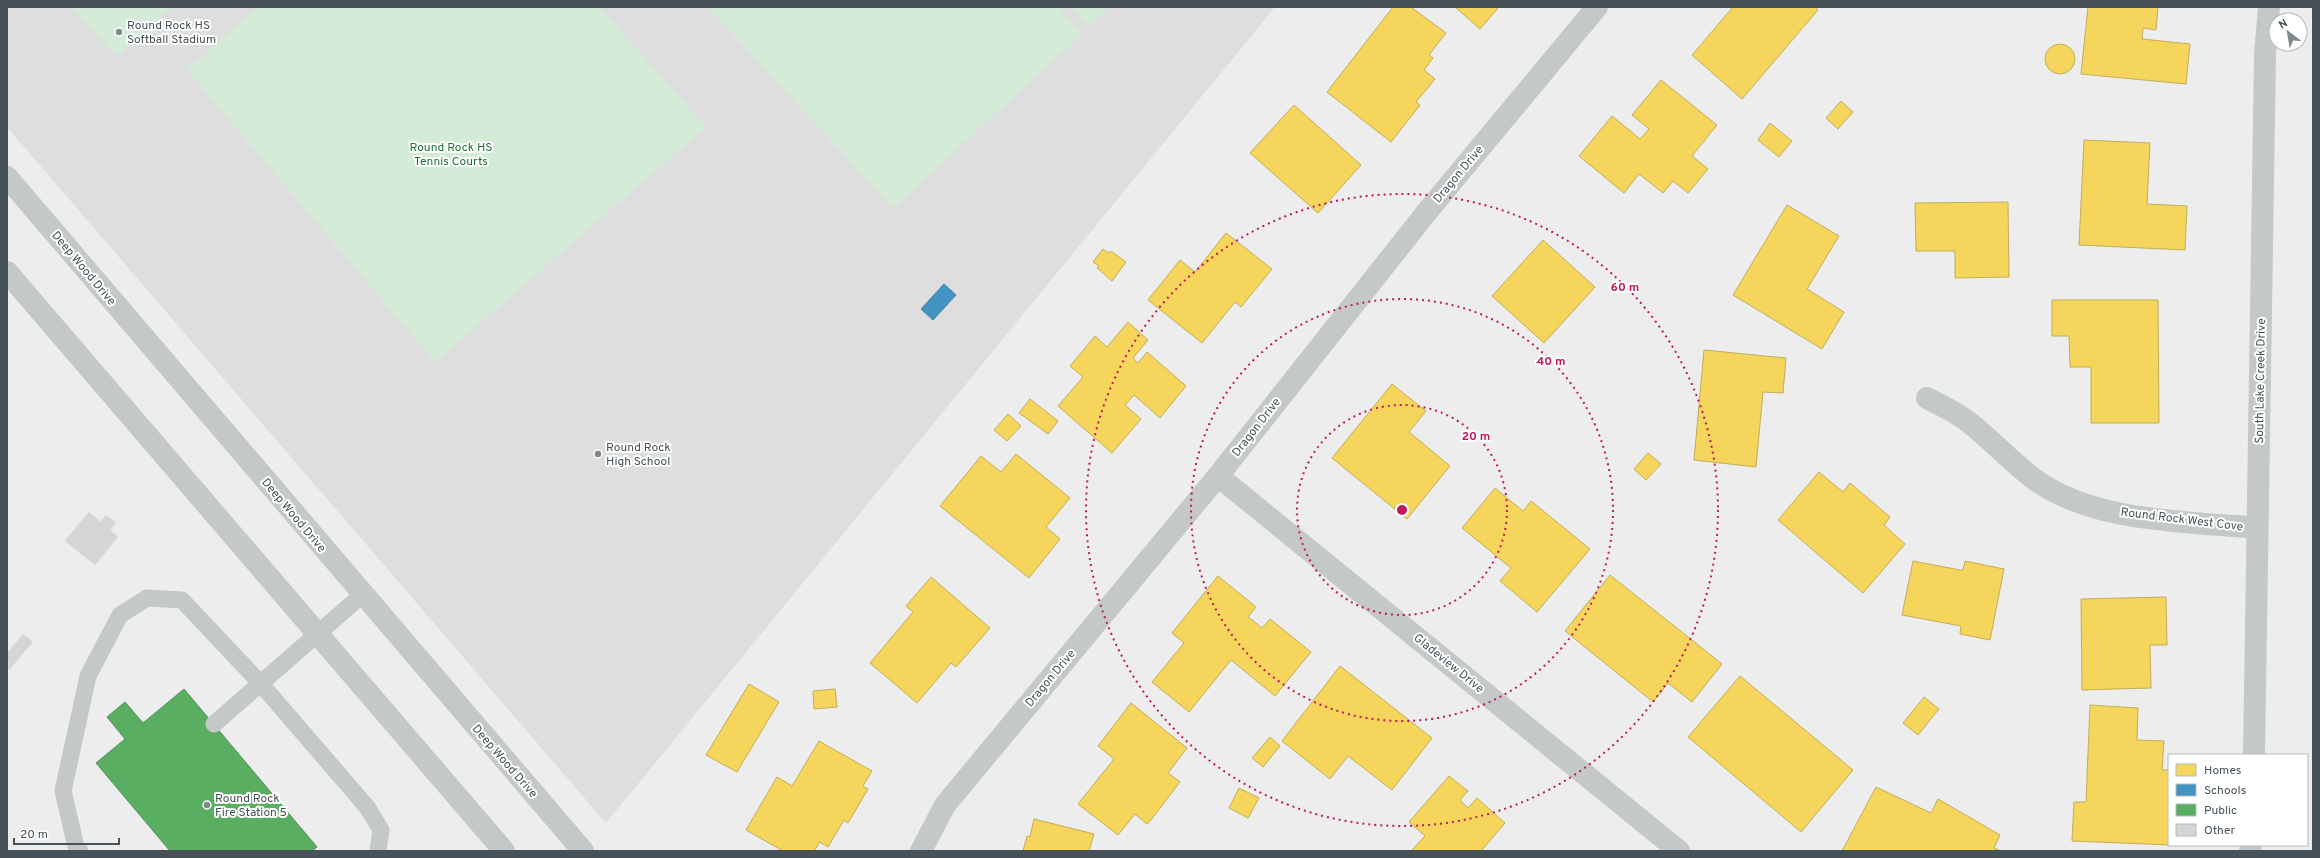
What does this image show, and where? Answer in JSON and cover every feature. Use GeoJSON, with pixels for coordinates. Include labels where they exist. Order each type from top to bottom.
{"type":"FeatureCollection","features":[{"type":"Feature","properties":{"kind":"street","name":"Dragon Drive"},"geometry":{"type":"LineString","coordinates":[[921,851],[945,805],[1218,476],[1426,213],[1597,7]]}},
{"type":"Feature","properties":{"kind":"street","name":"South Lake Creek Drive"},"geometry":{"type":"LineString","coordinates":[[2254,754],[2265,55],[2269,7]]}},
{"type":"Feature","properties":{"kind":"street","name":"Deep Wood Drive"},"geometry":{"type":"LineString","coordinates":[[7,177],[362,595],[583,851]]}},
{"type":"Feature","properties":{"kind":"street"},"geometry":{"type":"LineString","coordinates":[[7,272],[317,635],[504,851]]}},
{"type":"Feature","properties":{"kind":"street","name":"Round Rock West Cove"},"geometry":{"type":"LineString","coordinates":[[1927,398],[1954,412],[1972,424],[2003,454],[2038,482],[2079,502],[2131,516],[2257,528]]}},
{"type":"Feature","properties":{"kind":"street","name":"Gladeview Drive"},"geometry":{"type":"LineString","coordinates":[[1218,476],[1679,851]]}},
{"type":"Feature","properties":{"kind":"lane"},"geometry":{"type":"LineString","coordinates":[[214,724],[362,595]]}},
{"type":"Feature","properties":{"kind":"lane"},"geometry":{"type":"LineString","coordinates":[[80,851],[76,847],[63,791],[88,676],[120,615],[147,598],[182,600],[261,684],[367,808],[381,830],[378,851]]}},
{"type":"Feature","properties":{"kind":"shaded area","name":"Round Rock High School"},"geometry":{"type":"Polygon","coordinates":[[[7,7],[1275,7],[606,823],[7,127],[7,7]]]}},
{"type":"Feature","properties":{"kind":"green space","name":"Round Rock HS Softball Stadium"},"geometry":{"type":"Polygon","coordinates":[[[72,7],[171,7],[117,57],[72,7]]]}},
{"type":"Feature","properties":{"kind":"green space","name":"Round Rock HS Tennis Courts"},"geometry":{"type":"Polygon","coordinates":[[[258,7],[599,7],[706,127],[435,362],[187,70],[258,7]]]}},
{"type":"Feature","properties":{"kind":"green space"},"geometry":{"type":"Polygon","coordinates":[[[708,7],[1058,7],[1082,34],[893,208],[708,7]]]}},
{"type":"Feature","properties":{"kind":"green space"},"geometry":{"type":"Polygon","coordinates":[[[1072,7],[1110,7],[1089,26],[1072,7]]]}},
{"type":"Feature","properties":{"kind":"building: Homes"},"geometry":{"type":"Polygon","coordinates":[[[1393,7],[1411,7],[1446,33],[1429,55],[1433,58],[1424,70],[1435,79],[1416,102],[1420,105],[1391,142],[1327,92],[1393,7]]]}},
{"type":"Feature","properties":{"kind":"building: Homes"},"geometry":{"type":"Polygon","coordinates":[[[1455,7],[1499,7],[1480,29],[1455,7]]]}},
{"type":"Feature","properties":{"kind":"building: Homes"},"geometry":{"type":"Polygon","coordinates":[[[1733,7],[1815,7],[1818,10],[1742,99],[1692,55],[1733,7]]]}},
{"type":"Feature","properties":{"kind":"building: Homes"},"geometry":{"type":"Polygon","coordinates":[[[2088,7],[2158,7],[2156,30],[2143,28],[2142,39],[2190,44],[2186,84],[2081,74],[2088,7]]]}},
{"type":"Feature","properties":{"kind":"building: Homes"},"geometry":{"type":"Polygon","coordinates":[[[2060,44],[2071,48],[2075,59],[2071,70],[2060,74],[2049,70],[2045,59],[2049,48],[2060,44]]]}},
{"type":"Feature","properties":{"kind":"building: Homes"},"geometry":{"type":"Polygon","coordinates":[[[1661,80],[1717,125],[1692,156],[1708,169],[1688,193],[1673,181],[1663,193],[1639,174],[1624,193],[1579,156],[1612,116],[1640,139],[1649,129],[1632,115],[1661,80]]]}},
{"type":"Feature","properties":{"kind":"building: Homes"},"geometry":{"type":"Polygon","coordinates":[[[1841,101],[1853,112],[1838,129],[1826,118],[1841,101]]]}},
{"type":"Feature","properties":{"kind":"building: Homes"},"geometry":{"type":"Polygon","coordinates":[[[1294,105],[1361,165],[1318,213],[1250,153],[1294,105]]]}},
{"type":"Feature","properties":{"kind":"building: Homes"},"geometry":{"type":"Polygon","coordinates":[[[1770,123],[1792,141],[1779,157],[1758,140],[1770,123]]]}},
{"type":"Feature","properties":{"kind":"building: Homes"},"geometry":{"type":"Polygon","coordinates":[[[2084,140],[2150,143],[2147,204],[2187,206],[2185,250],[2079,245],[2084,140]]]}},
{"type":"Feature","properties":{"kind":"building: Homes"},"geometry":{"type":"Polygon","coordinates":[[[2008,202],[2009,277],[1955,278],[1955,251],[1916,251],[1915,203],[2008,202]]]}},
{"type":"Feature","properties":{"kind":"building: Homes"},"geometry":{"type":"Polygon","coordinates":[[[1787,205],[1839,236],[1807,289],[1844,312],[1822,349],[1733,295],[1787,205]]]}},
{"type":"Feature","properties":{"kind":"building: Homes"},"geometry":{"type":"Polygon","coordinates":[[[1226,233],[1272,269],[1241,307],[1235,302],[1202,343],[1148,300],[1180,260],[1195,272],[1226,233]]]}},
{"type":"Feature","properties":{"kind":"building: Homes"},"geometry":{"type":"Polygon","coordinates":[[[1543,240],[1595,287],[1544,343],[1492,296],[1543,240]]]}},
{"type":"Feature","properties":{"kind":"building: Homes"},"geometry":{"type":"Polygon","coordinates":[[[1103,249],[1109,253],[1111,251],[1126,262],[1112,281],[1097,268],[1099,266],[1093,262],[1103,249]]]}},
{"type":"Feature","properties":{"kind":"building: Homes"},"geometry":{"type":"Polygon","coordinates":[[[2052,300],[2158,300],[2159,423],[2091,423],[2091,367],[2070,367],[2069,336],[2052,336],[2052,300]]]}},
{"type":"Feature","properties":{"kind":"building: Homes"},"geometry":{"type":"Polygon","coordinates":[[[1128,322],[1148,340],[1133,358],[1138,363],[1147,352],[1186,386],[1160,418],[1134,395],[1125,405],[1141,419],[1112,453],[1058,406],[1083,377],[1070,366],[1095,336],[1107,347],[1128,322]]]}},
{"type":"Feature","properties":{"kind":"building: Homes"},"geometry":{"type":"Polygon","coordinates":[[[1704,350],[1786,358],[1783,393],[1763,392],[1756,467],[1694,460],[1704,350]]]}},
{"type":"Feature","properties":{"kind":"building: Homes"},"geometry":{"type":"Polygon","coordinates":[[[1392,384],[1426,411],[1409,432],[1450,466],[1407,519],[1332,458],[1392,384]]]}},
{"type":"Feature","properties":{"kind":"building: Homes"},"geometry":{"type":"Polygon","coordinates":[[[1030,399],[1058,421],[1048,434],[1019,413],[1030,399]]]}},
{"type":"Feature","properties":{"kind":"building: Homes"},"geometry":{"type":"Polygon","coordinates":[[[1008,414],[1021,426],[1007,441],[994,430],[1008,414]]]}},
{"type":"Feature","properties":{"kind":"building: Homes"},"geometry":{"type":"Polygon","coordinates":[[[1648,453],[1661,464],[1646,480],[1634,469],[1648,453]]]}},
{"type":"Feature","properties":{"kind":"building: Homes"},"geometry":{"type":"Polygon","coordinates":[[[1016,454],[1070,498],[1046,527],[1060,539],[1029,578],[940,506],[981,456],[1001,472],[1016,454]]]}},
{"type":"Feature","properties":{"kind":"building: Homes"},"geometry":{"type":"Polygon","coordinates":[[[1819,472],[1843,492],[1850,483],[1890,517],[1884,525],[1905,544],[1863,593],[1778,520],[1819,472]]]}},
{"type":"Feature","properties":{"kind":"building: Homes"},"geometry":{"type":"Polygon","coordinates":[[[1495,488],[1523,511],[1531,501],[1590,549],[1537,612],[1500,581],[1511,568],[1462,528],[1495,488]]]}},
{"type":"Feature","properties":{"kind":"building: Homes"},"geometry":{"type":"Polygon","coordinates":[[[1913,561],[1960,570],[1963,570],[1965,561],[2004,569],[1990,640],[1960,634],[1961,626],[1902,615],[1913,561]]]}},
{"type":"Feature","properties":{"kind":"building: Homes"},"geometry":{"type":"Polygon","coordinates":[[[1610,575],[1722,664],[1692,702],[1668,683],[1653,702],[1565,631],[1610,575]]]}},
{"type":"Feature","properties":{"kind":"building: Homes"},"geometry":{"type":"Polygon","coordinates":[[[1218,576],[1256,607],[1248,617],[1262,628],[1270,619],[1311,652],[1275,696],[1231,660],[1189,712],[1152,682],[1184,643],[1172,633],[1218,576]]]}},
{"type":"Feature","properties":{"kind":"building: Homes"},"geometry":{"type":"Polygon","coordinates":[[[931,577],[990,628],[956,667],[951,663],[917,703],[870,663],[913,612],[906,606],[931,577]]]}},
{"type":"Feature","properties":{"kind":"building: Homes"},"geometry":{"type":"Polygon","coordinates":[[[2166,597],[2167,645],[2150,645],[2151,688],[2082,690],[2081,599],[2166,597]]]}},
{"type":"Feature","properties":{"kind":"building: Homes"},"geometry":{"type":"Polygon","coordinates":[[[1340,666],[1432,738],[1392,790],[1348,756],[1330,779],[1282,741],[1340,666]]]}},
{"type":"Feature","properties":{"kind":"building: Homes"},"geometry":{"type":"Polygon","coordinates":[[[1740,676],[1853,770],[1801,832],[1688,737],[1740,676]]]}},
{"type":"Feature","properties":{"kind":"building: Homes"},"geometry":{"type":"Polygon","coordinates":[[[749,684],[779,702],[737,772],[706,755],[749,684]]]}},
{"type":"Feature","properties":{"kind":"building: Homes"},"geometry":{"type":"Polygon","coordinates":[[[835,689],[837,707],[814,709],[813,691],[835,689]]]}},
{"type":"Feature","properties":{"kind":"building: Homes"},"geometry":{"type":"Polygon","coordinates":[[[1924,697],[1939,709],[1918,735],[1903,723],[1924,697]]]}},
{"type":"Feature","properties":{"kind":"building: Homes"},"geometry":{"type":"Polygon","coordinates":[[[1131,703],[1187,748],[1168,773],[1180,782],[1151,820],[1147,824],[1135,814],[1118,835],[1078,804],[1114,759],[1098,746],[1131,703]]]}},
{"type":"Feature","properties":{"kind":"building: Homes"},"geometry":{"type":"Polygon","coordinates":[[[2090,705],[2138,708],[2137,740],[2164,741],[2162,770],[2168,770],[2168,845],[2072,841],[2074,802],[2086,802],[2090,705]]]}},
{"type":"Feature","properties":{"kind":"building: Homes"},"geometry":{"type":"Polygon","coordinates":[[[1270,737],[1280,746],[1263,767],[1252,758],[1270,737]]]}},
{"type":"Feature","properties":{"kind":"building: Homes"},"geometry":{"type":"Polygon","coordinates":[[[819,741],[872,771],[863,786],[868,789],[848,823],[844,820],[828,847],[820,842],[814,851],[783,851],[746,830],[777,777],[792,786],[819,741]]]}},
{"type":"Feature","properties":{"kind":"building: Homes"},"geometry":{"type":"Polygon","coordinates":[[[1449,776],[1468,791],[1460,800],[1468,808],[1477,798],[1505,823],[1481,851],[1411,851],[1425,836],[1409,822],[1449,776]]]}},
{"type":"Feature","properties":{"kind":"building: Homes"},"geometry":{"type":"Polygon","coordinates":[[[1876,787],[1931,813],[1938,799],[2000,835],[1994,848],[2001,851],[1842,851],[1876,787]]]}},
{"type":"Feature","properties":{"kind":"building: Homes"},"geometry":{"type":"Polygon","coordinates":[[[1239,788],[1259,798],[1248,818],[1229,808],[1239,788]]]}},
{"type":"Feature","properties":{"kind":"building: Homes"},"geometry":{"type":"Polygon","coordinates":[[[1034,819],[1094,834],[1089,851],[1023,851],[1027,836],[1030,837],[1034,819]]]}},
{"type":"Feature","properties":{"kind":"building: Schools"},"geometry":{"type":"Polygon","coordinates":[[[944,284],[956,295],[933,320],[921,309],[944,284]]]}},
{"type":"Feature","properties":{"kind":"building: Public","name":"Round Rock Fire Station 5"},"geometry":{"type":"Polygon","coordinates":[[[184,689],[317,847],[312,851],[170,851],[96,763],[125,739],[107,717],[125,702],[143,723],[184,689]]]}},
{"type":"Feature","properties":{"kind":"building: Other"},"geometry":{"type":"Polygon","coordinates":[[[89,512],[101,522],[106,515],[116,523],[110,530],[118,537],[95,565],[65,541],[89,512]]]}},
{"type":"Feature","properties":{"kind":"building: Other"},"geometry":{"type":"Polygon","coordinates":[[[23,634],[33,642],[9,670],[7,653],[23,634]]]}},
{"type":"Feature","properties":{"kind":"place","name":"Round Rock HS Softball Stadium"},"geometry":{"type":"Point","coordinates":[119,32]}},
{"type":"Feature","properties":{"kind":"place","name":"Round Rock High School"},"geometry":{"type":"Point","coordinates":[598,454]}},
{"type":"Feature","properties":{"kind":"place","name":"Round Rock Fire Station 5"},"geometry":{"type":"Point","coordinates":[207,805]}}]}
